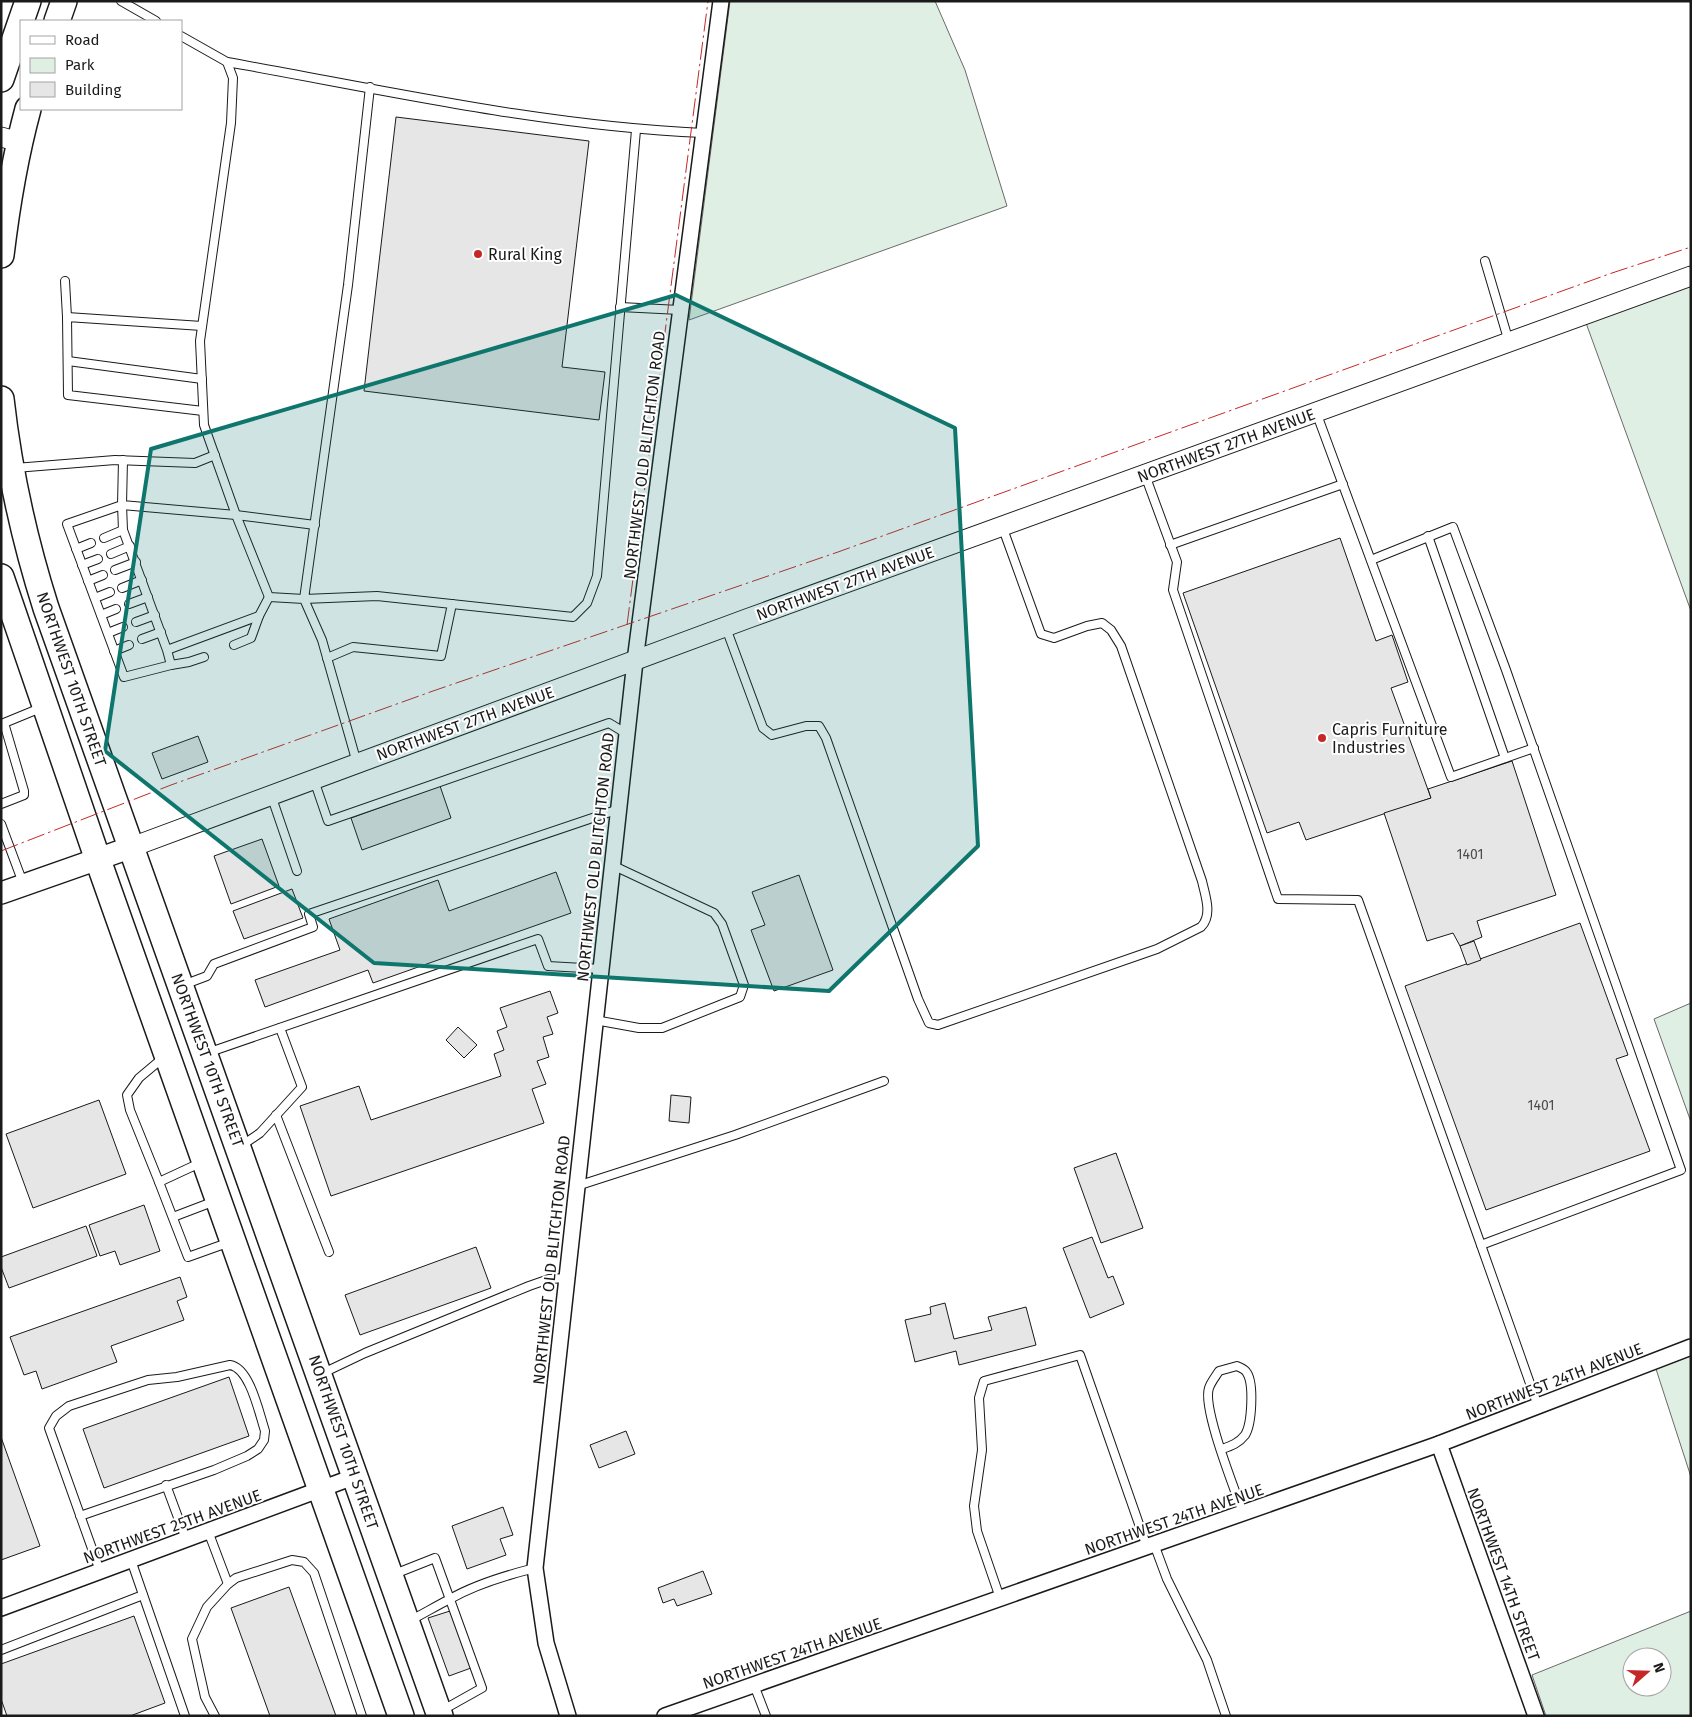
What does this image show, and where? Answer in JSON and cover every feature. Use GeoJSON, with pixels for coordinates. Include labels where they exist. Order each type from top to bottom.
{"type":"FeatureCollection","features":[{"type":"Feature","properties":{"kind":"highway"},"geometry":{"type":"LineString","coordinates":[[21,20],[28,1]]}},
{"type":"Feature","properties":{"kind":"highway"},"geometry":{"type":"LineString","coordinates":[[57,20],[64,1]]}},
{"type":"Feature","properties":{"kind":"highway"},"geometry":{"type":"LineString","coordinates":[[1,79],[20,24]]}},
{"type":"Feature","properties":{"kind":"highway"},"geometry":{"type":"LineString","coordinates":[[1,255],[10,139],[27,110]]}},
{"type":"Feature","properties":{"kind":"highway","name":"NORTHWEST 10TH STREET"},"geometry":{"type":"LineString","coordinates":[[1,398],[10,468],[31,562],[440,1714]]}},
{"type":"Feature","properties":{"kind":"highway"},"geometry":{"type":"LineString","coordinates":[[1,577],[98,860],[401,1716]]}},
{"type":"Feature","properties":{"kind":"highway"},"geometry":{"type":"LineString","coordinates":[[205,1160],[239,1147]]}},
{"type":"Feature","properties":{"kind":"main road","name":"NORTHWEST 27TH AVENUE"},"geometry":{"type":"LineString","coordinates":[[1,893],[132,847]]}},
{"type":"Feature","properties":{"kind":"street","name":"NORTHWEST OLD BLITCHTON ROAD"},"geometry":{"type":"LineString","coordinates":[[568,1716],[546,1643],[535,1568],[635,661],[721,1]]}},
{"type":"Feature","properties":{"kind":"street","name":"NORTHWEST 27TH AVENUE"},"geometry":{"type":"LineString","coordinates":[[132,847],[726,627],[1691,276]]}},
{"type":"Feature","properties":{"kind":"street","name":"NORTHWEST 24TH AVENUE"},"geometry":{"type":"LineString","coordinates":[[665,1716],[1438,1444],[1691,1346]]}},
{"type":"Feature","properties":{"kind":"street","name":"NORTHWEST 14TH STREET"},"geometry":{"type":"LineString","coordinates":[[1438,1444],[1536,1716]]}},
{"type":"Feature","properties":{"kind":"street","name":"NORTHWEST 25TH AVENUE"},"geometry":{"type":"LineString","coordinates":[[1,1608],[356,1476]]}},
{"type":"Feature","properties":{"kind":"lane"},"geometry":{"type":"LineString","coordinates":[[121,1],[154,20]]}},
{"type":"Feature","properties":{"kind":"lane"},"geometry":{"type":"LineString","coordinates":[[182,37],[227,62],[508,113],[636,130],[703,133]]}},
{"type":"Feature","properties":{"kind":"lane"},"geometry":{"type":"LineString","coordinates":[[227,62],[233,78],[231,124],[200,341],[204,425],[236,515],[270,597]]}},
{"type":"Feature","properties":{"kind":"lane"},"geometry":{"type":"LineString","coordinates":[[357,763],[327,658],[304,599],[348,285],[370,87]]}},
{"type":"Feature","properties":{"kind":"lane"},"geometry":{"type":"LineString","coordinates":[[270,597],[304,599],[377,596],[573,616],[587,603],[597,576],[636,130]]}},
{"type":"Feature","properties":{"kind":"lane"},"geometry":{"type":"LineString","coordinates":[[1485,260],[1508,342]]}},
{"type":"Feature","properties":{"kind":"lane"},"geometry":{"type":"LineString","coordinates":[[65,281],[68,395],[204,411]]}},
{"type":"Feature","properties":{"kind":"lane"},"geometry":{"type":"LineString","coordinates":[[620,307],[680,310]]}},
{"type":"Feature","properties":{"kind":"lane"},"geometry":{"type":"LineString","coordinates":[[67,318],[202,326]]}},
{"type":"Feature","properties":{"kind":"lane"},"geometry":{"type":"LineString","coordinates":[[68,361],[202,379]]}},
{"type":"Feature","properties":{"kind":"lane"},"geometry":{"type":"LineString","coordinates":[[1316,412],[1451,777],[1534,748]]}},
{"type":"Feature","properties":{"kind":"lane"},"geometry":{"type":"LineString","coordinates":[[10,468],[124,460],[195,463],[215,455]]}},
{"type":"Feature","properties":{"kind":"lane"},"geometry":{"type":"LineString","coordinates":[[124,460],[123,530],[161,632],[170,665]]}},
{"type":"Feature","properties":{"kind":"lane"},"geometry":{"type":"LineString","coordinates":[[1145,474],[1177,562],[1172,590],[1278,899],[1358,900],[1538,1406]]}},
{"type":"Feature","properties":{"kind":"lane"},"geometry":{"type":"LineString","coordinates":[[1170,545],[1343,484]]}},
{"type":"Feature","properties":{"kind":"lane"},"geometry":{"type":"LineString","coordinates":[[204,657],[124,677],[67,524],[122,505],[236,515],[315,525]]}},
{"type":"Feature","properties":{"kind":"lane"},"geometry":{"type":"LineString","coordinates":[[726,627],[763,728],[772,735],[806,726],[819,726],[826,738],[928,1023],[938,1025],[1157,949],[1200,927],[1206,922],[1208,911],[1202,881],[1121,646],[1111,630],[1102,623],[1087,626],[1054,638],[1041,634],[1002,526]]}},
{"type":"Feature","properties":{"kind":"lane"},"geometry":{"type":"LineString","coordinates":[[1371,560],[1453,527],[1534,748],[1681,1170],[1481,1245]]}},
{"type":"Feature","properties":{"kind":"lane"},"geometry":{"type":"LineString","coordinates":[[104,538],[123,530]]}},
{"type":"Feature","properties":{"kind":"lane"},"geometry":{"type":"LineString","coordinates":[[1428,536],[1505,758]]}},
{"type":"Feature","properties":{"kind":"lane"},"geometry":{"type":"LineString","coordinates":[[76,549],[91,543]]}},
{"type":"Feature","properties":{"kind":"lane"},"geometry":{"type":"LineString","coordinates":[[111,554],[130,546]]}},
{"type":"Feature","properties":{"kind":"lane"},"geometry":{"type":"LineString","coordinates":[[82,565],[98,559]]}},
{"type":"Feature","properties":{"kind":"lane"},"geometry":{"type":"LineString","coordinates":[[115,570],[136,562]]}},
{"type":"Feature","properties":{"kind":"lane"},"geometry":{"type":"LineString","coordinates":[[88,581],[103,575]]}},
{"type":"Feature","properties":{"kind":"lane"},"geometry":{"type":"LineString","coordinates":[[122,588],[142,580]]}},
{"type":"Feature","properties":{"kind":"lane"},"geometry":{"type":"LineString","coordinates":[[95,598],[110,592]]}},
{"type":"Feature","properties":{"kind":"lane"},"geometry":{"type":"LineString","coordinates":[[129,604],[148,596]]}},
{"type":"Feature","properties":{"kind":"lane"},"geometry":{"type":"LineString","coordinates":[[234,645],[251,638],[259,616],[270,597]]}},
{"type":"Feature","properties":{"kind":"lane"},"geometry":{"type":"LineString","coordinates":[[327,658],[353,647],[441,656],[452,604]]}},
{"type":"Feature","properties":{"kind":"lane"},"geometry":{"type":"LineString","coordinates":[[101,615],[116,609]]}},
{"type":"Feature","properties":{"kind":"lane"},"geometry":{"type":"LineString","coordinates":[[136,622],[155,615]]}},
{"type":"Feature","properties":{"kind":"lane"},"geometry":{"type":"LineString","coordinates":[[167,650],[259,616]]}},
{"type":"Feature","properties":{"kind":"lane"},"geometry":{"type":"LineString","coordinates":[[108,633],[123,627]]}},
{"type":"Feature","properties":{"kind":"lane"},"geometry":{"type":"LineString","coordinates":[[142,639],[161,632]]}},
{"type":"Feature","properties":{"kind":"lane"},"geometry":{"type":"LineString","coordinates":[[114,651],[129,645]]}},
{"type":"Feature","properties":{"kind":"lane"},"geometry":{"type":"LineString","coordinates":[[1,804],[24,795],[4,723],[45,706]]}},
{"type":"Feature","properties":{"kind":"lane"},"geometry":{"type":"LineString","coordinates":[[314,780],[328,822],[609,723],[627,734]]}},
{"type":"Feature","properties":{"kind":"lane"},"geometry":{"type":"LineString","coordinates":[[271,795],[297,871]]}},
{"type":"Feature","properties":{"kind":"lane"},"geometry":{"type":"LineString","coordinates":[[181,985],[207,976],[214,964],[313,927],[309,914],[618,808]]}},
{"type":"Feature","properties":{"kind":"lane"},"geometry":{"type":"LineString","coordinates":[[1,824],[24,886]]}},
{"type":"Feature","properties":{"kind":"lane"},"geometry":{"type":"LineString","coordinates":[[595,1020],[640,1028],[662,1028],[740,997],[744,985],[722,924],[714,913],[612,865]]}},
{"type":"Feature","properties":{"kind":"lane"},"geometry":{"type":"LineString","coordinates":[[205,1054],[538,939],[548,966],[601,969]]}},
{"type":"Feature","properties":{"kind":"lane"},"geometry":{"type":"LineString","coordinates":[[239,1147],[260,1133],[302,1086],[280,1028]]}},
{"type":"Feature","properties":{"kind":"lane"},"geometry":{"type":"LineString","coordinates":[[167,1055],[139,1078],[126,1096],[130,1110],[188,1257],[234,1241]]}},
{"type":"Feature","properties":{"kind":"lane"},"geometry":{"type":"LineString","coordinates":[[577,1186],[735,1135],[884,1081]]}},
{"type":"Feature","properties":{"kind":"lane"},"geometry":{"type":"LineString","coordinates":[[276,1114],[329,1252]]}},
{"type":"Feature","properties":{"kind":"lane"},"geometry":{"type":"LineString","coordinates":[[159,1182],[205,1160]]}},
{"type":"Feature","properties":{"kind":"lane"},"geometry":{"type":"LineString","coordinates":[[173,1217],[219,1199]]}},
{"type":"Feature","properties":{"kind":"lane"},"geometry":{"type":"LineString","coordinates":[[320,1374],[366,1353],[529,1286],[549,1279],[567,1278]]}},
{"type":"Feature","properties":{"kind":"lane"},"geometry":{"type":"LineString","coordinates":[[1000,1598],[977,1531],[974,1506],[982,1450],[979,1398],[984,1381],[1080,1355],[1151,1545],[1207,1660],[1226,1716]]}},
{"type":"Feature","properties":{"kind":"lane"},"geometry":{"type":"LineString","coordinates":[[80,1516],[214,1470],[247,1456],[258,1449],[264,1440],[265,1431],[246,1374],[237,1366],[230,1365],[177,1377],[148,1380],[69,1406],[56,1416],[49,1428],[80,1516],[100,1571]]}},
{"type":"Feature","properties":{"kind":"lane"},"geometry":{"type":"LineString","coordinates":[[1222,1449],[1236,1443],[1246,1433],[1251,1403],[1251,1383],[1246,1370],[1237,1366],[1219,1371],[1209,1388],[1208,1406],[1222,1449],[1244,1513]]}},
{"type":"Feature","properties":{"kind":"lane"},"geometry":{"type":"LineString","coordinates":[[166,1485],[186,1539]]}},
{"type":"Feature","properties":{"kind":"lane"},"geometry":{"type":"LineString","coordinates":[[208,1531],[228,1584]]}},
{"type":"Feature","properties":{"kind":"lane"},"geometry":{"type":"LineString","coordinates":[[391,1575],[436,1558],[451,1598],[482,1688],[440,1714]]}},
{"type":"Feature","properties":{"kind":"lane"},"geometry":{"type":"LineString","coordinates":[[131,1560],[185,1716]]}},
{"type":"Feature","properties":{"kind":"lane"},"geometry":{"type":"LineString","coordinates":[[215,1716],[205,1697],[192,1638],[207,1607],[236,1578],[292,1560],[304,1562],[314,1573],[362,1716]]}},
{"type":"Feature","properties":{"kind":"lane"},"geometry":{"type":"LineString","coordinates":[[407,1622],[451,1598],[503,1576],[535,1568]]}},
{"type":"Feature","properties":{"kind":"lane"},"geometry":{"type":"LineString","coordinates":[[1,1650],[143,1595]]}},
{"type":"Feature","properties":{"kind":"lane"},"geometry":{"type":"LineString","coordinates":[[754,1684],[766,1716]]}},
{"type":"Feature","properties":{"kind":"highlighted area"},"geometry":{"type":"Polygon","coordinates":[[[676,295],[955,428],[978,846],[829,991],[374,963],[105,751],[151,449],[676,295]]]}},
{"type":"Feature","properties":{"kind":"green space"},"geometry":{"type":"Polygon","coordinates":[[[730,1],[935,1],[965,70],[1007,206],[689,320],[730,1]]]}},
{"type":"Feature","properties":{"kind":"green space"},"geometry":{"type":"Polygon","coordinates":[[[1691,285],[1691,611],[1586,323],[1691,285]]]}},
{"type":"Feature","properties":{"kind":"green space"},"geometry":{"type":"Polygon","coordinates":[[[1691,1003],[1691,1122],[1654,1019],[1691,1003]]]}},
{"type":"Feature","properties":{"kind":"green space"},"geometry":{"type":"Polygon","coordinates":[[[1691,1356],[1691,1477],[1656,1369],[1691,1356]]]}},
{"type":"Feature","properties":{"kind":"green space"},"geometry":{"type":"Polygon","coordinates":[[[1691,1611],[1691,1716],[1546,1716],[1532,1675],[1691,1611]]]}},
{"type":"Feature","properties":{"kind":"building","name":"Rural King"},"geometry":{"type":"Polygon","coordinates":[[[396,117],[589,141],[562,367],[605,372],[599,420],[364,391],[396,117]]]}},
{"type":"Feature","properties":{"kind":"building","name":"Capris Furniture Industries"},"geometry":{"type":"Polygon","coordinates":[[[1340,538],[1376,641],[1392,635],[1408,682],[1391,688],[1431,798],[1306,840],[1299,822],[1267,833],[1183,593],[1340,538]]]}},
{"type":"Feature","properties":{"kind":"building"},"geometry":{"type":"Polygon","coordinates":[[[198,736],[208,762],[162,779],[152,753],[198,736]]]}},
{"type":"Feature","properties":{"kind":"building","name":"Capris Furniture Industries"},"geometry":{"type":"Polygon","coordinates":[[[1512,761],[1556,895],[1477,921],[1482,937],[1460,946],[1453,933],[1427,941],[1384,813],[1431,798],[1428,789],[1512,761]]]}},
{"type":"Feature","properties":{"kind":"building"},"geometry":{"type":"Polygon","coordinates":[[[440,786],[451,818],[362,850],[351,818],[440,786]]]}},
{"type":"Feature","properties":{"kind":"building"},"geometry":{"type":"Polygon","coordinates":[[[262,839],[279,886],[231,904],[214,856],[262,839]]]}},
{"type":"Feature","properties":{"kind":"building"},"geometry":{"type":"Polygon","coordinates":[[[556,872],[571,913],[373,983],[368,970],[265,1007],[255,980],[340,950],[329,919],[438,880],[449,911],[556,872]]]}},
{"type":"Feature","properties":{"kind":"building"},"geometry":{"type":"Polygon","coordinates":[[[799,875],[833,970],[774,991],[751,930],[765,925],[752,892],[799,875]]]}},
{"type":"Feature","properties":{"kind":"building"},"geometry":{"type":"Polygon","coordinates":[[[292,889],[303,918],[244,939],[233,911],[292,889]]]}},
{"type":"Feature","properties":{"kind":"building"},"geometry":{"type":"Polygon","coordinates":[[[1580,923],[1628,1055],[1616,1059],[1650,1151],[1486,1210],[1405,986],[1580,923]]]}},
{"type":"Feature","properties":{"kind":"building"},"geometry":{"type":"Polygon","coordinates":[[[1474,941],[1481,960],[1467,965],[1460,946],[1474,941]]]}},
{"type":"Feature","properties":{"kind":"building"},"geometry":{"type":"Polygon","coordinates":[[[550,991],[558,1013],[547,1017],[553,1034],[543,1037],[549,1057],[537,1061],[546,1084],[532,1089],[544,1123],[331,1196],[300,1106],[359,1086],[371,1120],[501,1076],[494,1054],[504,1050],[497,1031],[507,1027],[500,1008],[550,991]]]}},
{"type":"Feature","properties":{"kind":"building"},"geometry":{"type":"Polygon","coordinates":[[[458,1027],[477,1045],[464,1058],[446,1040],[458,1027]]]}},
{"type":"Feature","properties":{"kind":"building"},"geometry":{"type":"Polygon","coordinates":[[[671,1095],[691,1097],[689,1123],[669,1121],[671,1095]]]}},
{"type":"Feature","properties":{"kind":"building"},"geometry":{"type":"Polygon","coordinates":[[[99,1100],[126,1174],[33,1208],[6,1134],[99,1100]]]}},
{"type":"Feature","properties":{"kind":"building"},"geometry":{"type":"Polygon","coordinates":[[[1116,1153],[1143,1228],[1101,1243],[1074,1168],[1116,1153]]]}},
{"type":"Feature","properties":{"kind":"building"},"geometry":{"type":"Polygon","coordinates":[[[144,1205],[160,1251],[120,1265],[115,1251],[100,1256],[89,1225],[144,1205]]]}},
{"type":"Feature","properties":{"kind":"building"},"geometry":{"type":"Polygon","coordinates":[[[86,1226],[97,1256],[9,1288],[1,1267],[1,1257],[86,1226]]]}},
{"type":"Feature","properties":{"kind":"building"},"geometry":{"type":"Polygon","coordinates":[[[1092,1237],[1108,1278],[1113,1276],[1124,1304],[1090,1318],[1063,1248],[1092,1237]]]}},
{"type":"Feature","properties":{"kind":"building"},"geometry":{"type":"Polygon","coordinates":[[[476,1247],[491,1288],[360,1335],[345,1295],[476,1247]]]}},
{"type":"Feature","properties":{"kind":"building"},"geometry":{"type":"Polygon","coordinates":[[[180,1277],[187,1297],[177,1301],[184,1320],[111,1346],[117,1362],[42,1389],[36,1371],[24,1375],[10,1337],[180,1277]]]}},
{"type":"Feature","properties":{"kind":"building"},"geometry":{"type":"Polygon","coordinates":[[[945,1303],[954,1339],[992,1330],[988,1317],[1026,1307],[1036,1345],[959,1365],[956,1351],[915,1362],[905,1320],[931,1314],[930,1307],[945,1303]]]}},
{"type":"Feature","properties":{"kind":"building"},"geometry":{"type":"Polygon","coordinates":[[[229,1377],[249,1436],[104,1488],[83,1429],[229,1377]]]}},
{"type":"Feature","properties":{"kind":"building"},"geometry":{"type":"Polygon","coordinates":[[[626,1431],[635,1454],[599,1468],[590,1445],[626,1431]]]}},
{"type":"Feature","properties":{"kind":"building"},"geometry":{"type":"Polygon","coordinates":[[[1,1437],[40,1546],[1,1560],[1,1437]]]}},
{"type":"Feature","properties":{"kind":"building"},"geometry":{"type":"Polygon","coordinates":[[[503,1507],[513,1535],[500,1539],[506,1555],[467,1569],[452,1526],[503,1507]]]}},
{"type":"Feature","properties":{"kind":"building"},"geometry":{"type":"Polygon","coordinates":[[[703,1571],[712,1594],[677,1606],[674,1599],[663,1603],[658,1588],[703,1571]]]}},
{"type":"Feature","properties":{"kind":"building"},"geometry":{"type":"Polygon","coordinates":[[[289,1587],[336,1716],[270,1716],[231,1608],[289,1587]]]}},
{"type":"Feature","properties":{"kind":"building"},"geometry":{"type":"Polygon","coordinates":[[[450,1611],[471,1668],[449,1676],[428,1618],[450,1611]]]}},
{"type":"Feature","properties":{"kind":"building"},"geometry":{"type":"Polygon","coordinates":[[[134,1616],[165,1703],[130,1716],[7,1716],[1,1699],[1,1664],[134,1616]]]}},
{"type":"Feature","properties":{"kind":"power"},"geometry":{"type":"LineString","coordinates":[[627,625],[708,1]]}},
{"type":"Feature","properties":{"kind":"power"},"geometry":{"type":"LineString","coordinates":[[1,851],[171,785],[433,691],[838,552],[1612,273],[1691,247]]}},
{"type":"Feature","properties":{"kind":"place","name":"Rural King"},"geometry":{"type":"Point","coordinates":[478,254]}},
{"type":"Feature","properties":{"kind":"place","name":"Capris Furniture Industries"},"geometry":{"type":"Point","coordinates":[1322,738]}}]}
